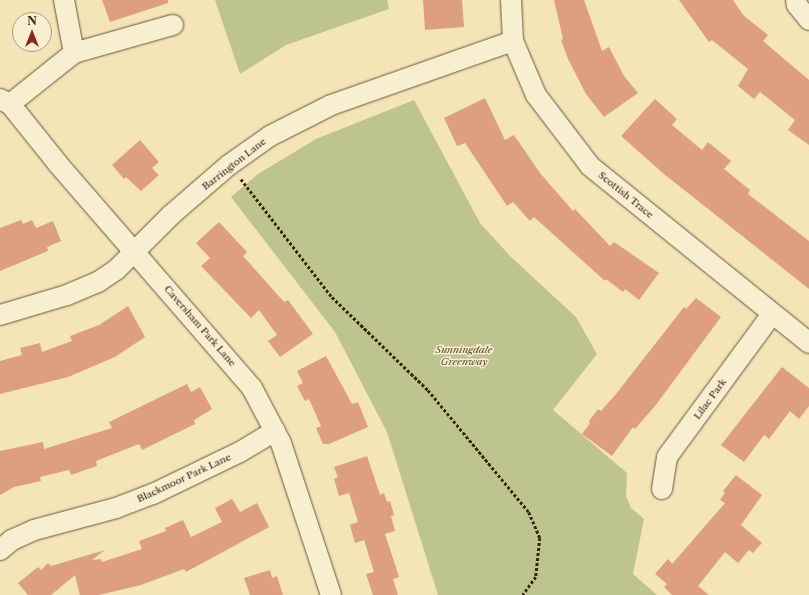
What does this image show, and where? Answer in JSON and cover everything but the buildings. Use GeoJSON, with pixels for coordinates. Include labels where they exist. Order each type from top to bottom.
{"type":"FeatureCollection","features":[{"type":"Feature","properties":{"kind":"street"},"geometry":{"type":"LineString","coordinates":[[64,0],[74,53]]}},
{"type":"Feature","properties":{"kind":"street","name":"Scottish Trace"},"geometry":{"type":"LineString","coordinates":[[511,0],[513,41],[536,95],[590,166],[809,343]]}},
{"type":"Feature","properties":{"kind":"street"},"geometry":{"type":"LineString","coordinates":[[796,0],[797,5],[809,20]]}},
{"type":"Feature","properties":{"kind":"street"},"geometry":{"type":"LineString","coordinates":[[5,101],[74,53],[173,25]]}},
{"type":"Feature","properties":{"kind":"street","name":"Barrington Lane"},"geometry":{"type":"LineString","coordinates":[[0,315],[67,295],[98,282],[136,253],[172,215],[229,165],[270,136],[331,104],[513,41]]}},
{"type":"Feature","properties":{"kind":"street","name":"Caversham Park Lane"},"geometry":{"type":"LineString","coordinates":[[5,101],[58,164],[241,373],[275,431],[331,595]]}},
{"type":"Feature","properties":{"kind":"street","name":"Lilac Park"},"geometry":{"type":"LineString","coordinates":[[662,489],[667,457],[772,314]]}},
{"type":"Feature","properties":{"kind":"street","name":"Blackmoor Park Lane"},"geometry":{"type":"LineString","coordinates":[[0,550],[12,540],[34,530],[116,508],[153,494],[240,452],[275,431]]}},
{"type":"Feature","properties":{"kind":"path"},"geometry":{"type":"LineString","coordinates":[[229,165],[332,297],[428,390],[529,512],[540,538],[536,577],[523,595]]}},
{"type":"Feature","properties":{"kind":"green space"},"geometry":{"type":"Polygon","coordinates":[[[215,0],[387,0],[389,9],[286,45],[240,74],[215,0]]]}},
{"type":"Feature","properties":{"kind":"green space","name":"Sunningdale Greenway"},"geometry":{"type":"Polygon","coordinates":[[[414,100],[480,223],[510,256],[576,317],[597,354],[553,410],[627,473],[626,496],[631,508],[644,519],[633,574],[657,595],[438,595],[387,432],[335,332],[231,197],[258,174],[316,139],[414,100]]]}}]}
